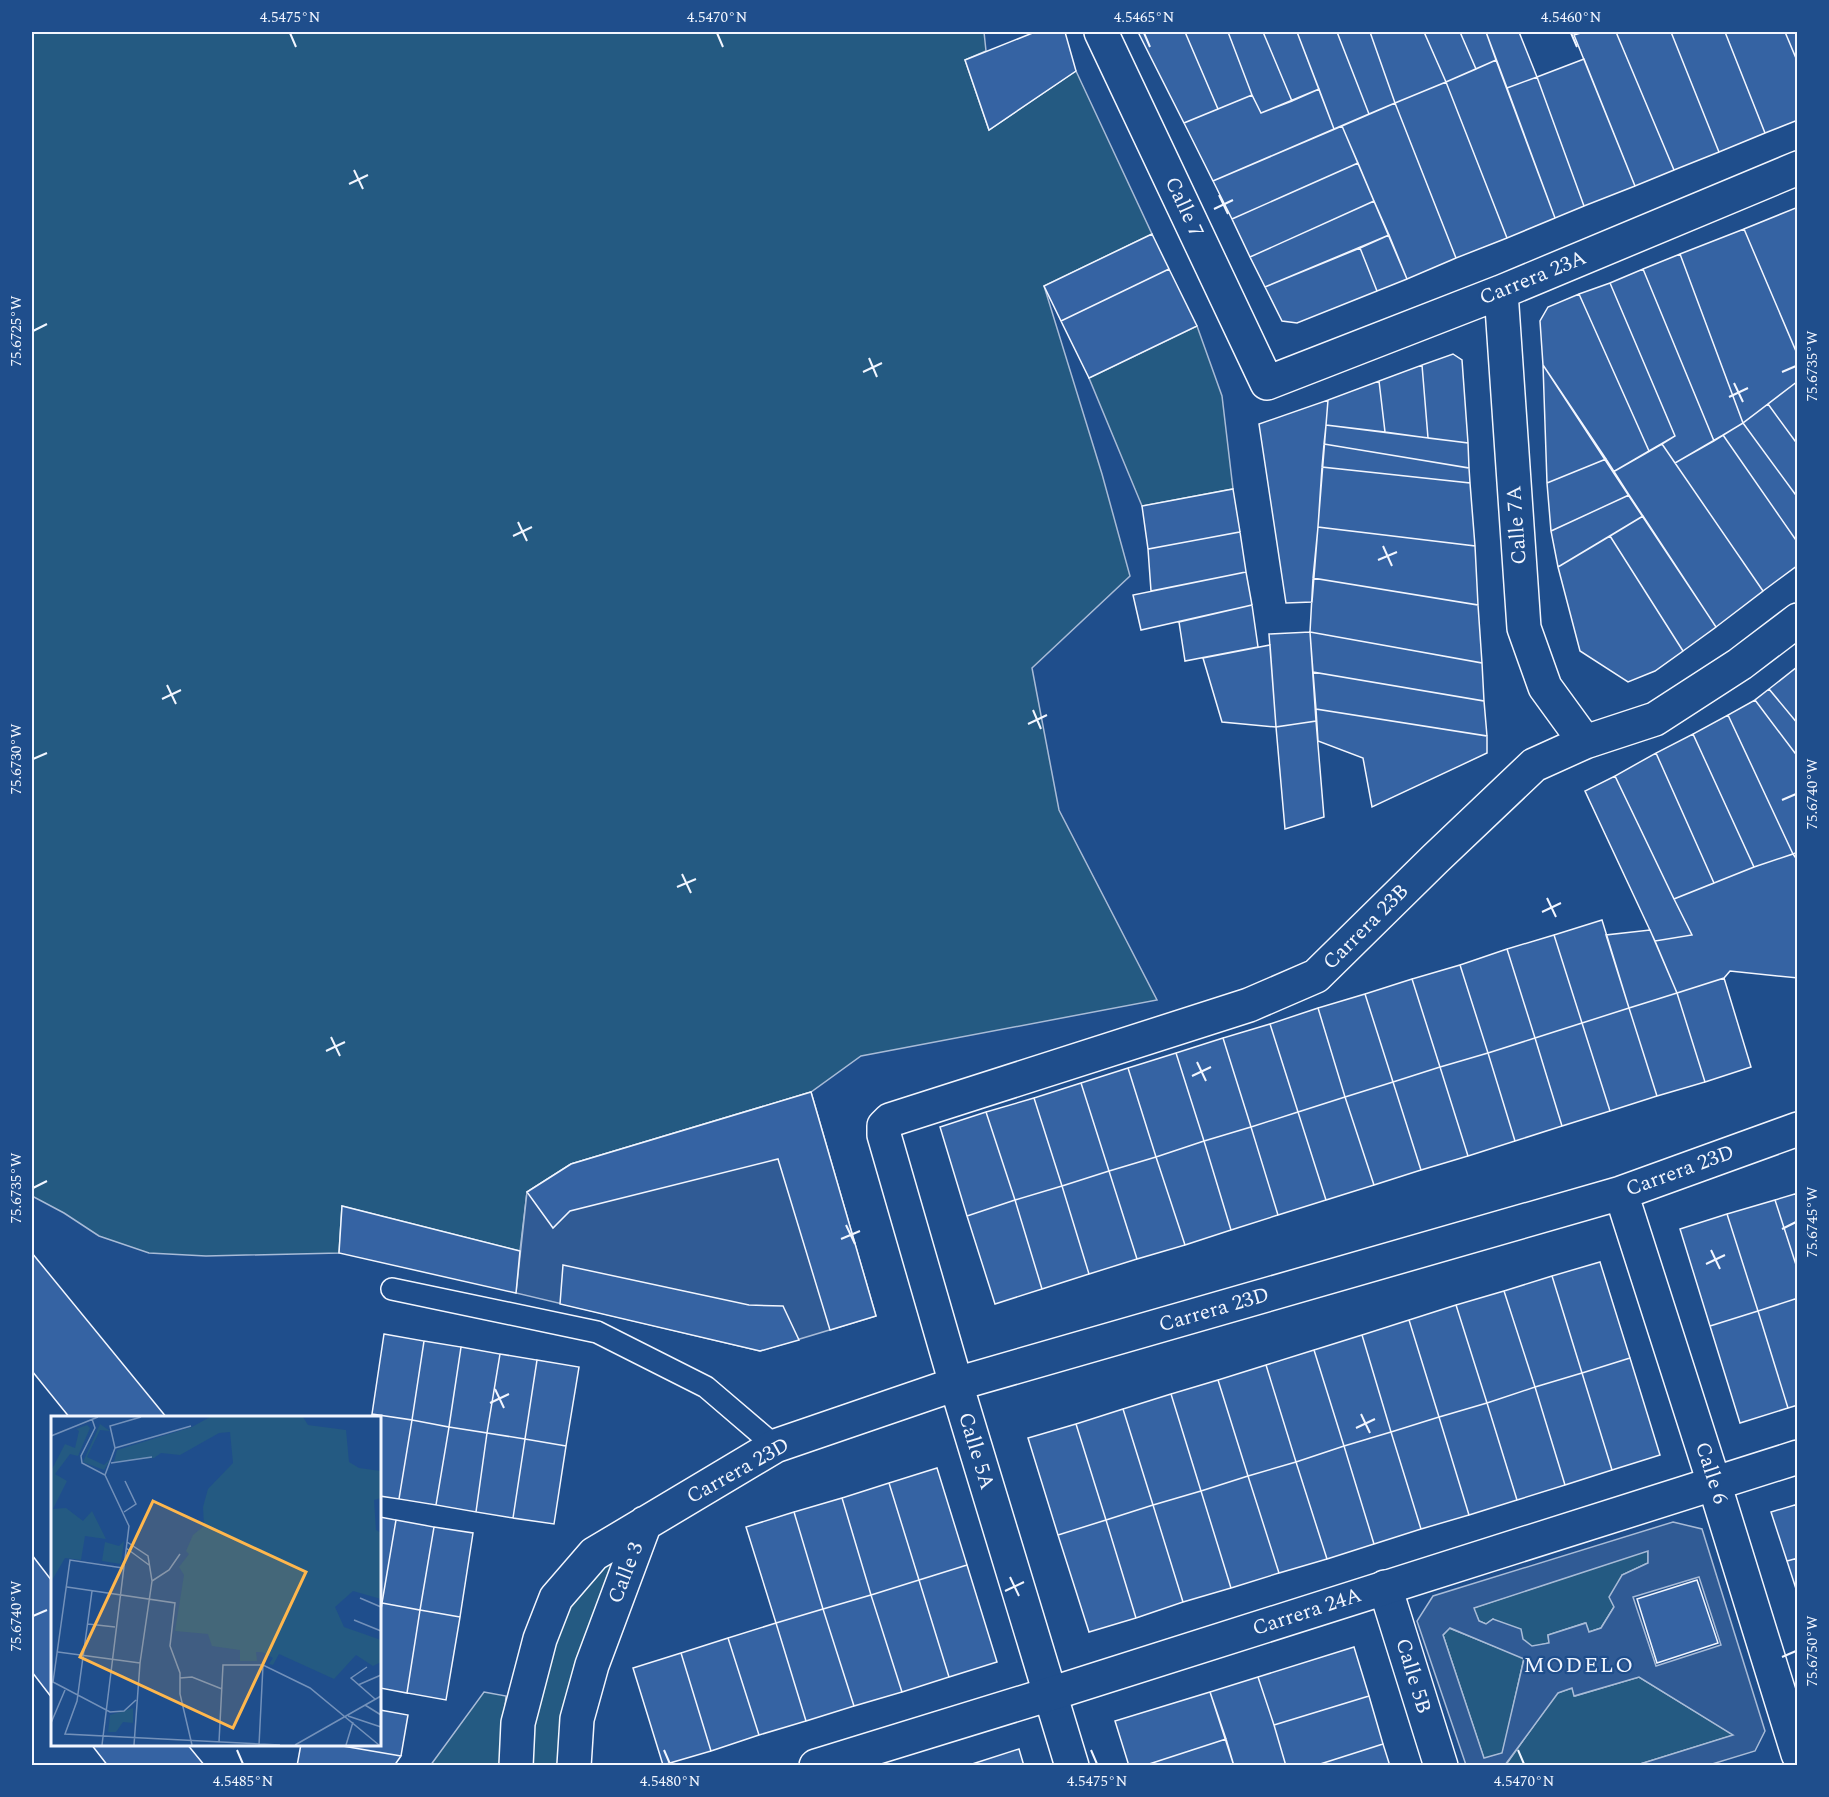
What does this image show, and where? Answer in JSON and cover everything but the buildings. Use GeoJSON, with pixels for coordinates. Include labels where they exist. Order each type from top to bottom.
{"type":"FeatureCollection","features":[{"type":"Feature","properties":{"kind":"street","name":"Calle 7"},"geometry":{"type":"LineString","coordinates":[[1101,32],[1267,383]]}},
{"type":"Feature","properties":{"kind":"street","name":"Carrera 23A"},"geometry":{"type":"LineString","coordinates":[[1267,383],[1501,292],[1797,168]]}},
{"type":"Feature","properties":{"kind":"street","name":"Calle 7A"},"geometry":{"type":"LineString","coordinates":[[1501,292],[1524,628],[1545,687],[1585,741]]}},
{"type":"Feature","properties":{"kind":"street","name":"Carrera 23B"},"geometry":{"type":"LineString","coordinates":[[884,1135],[884,1126],[890,1120],[1249,1005],[1316,976],[1534,765],[1585,741],[1655,718],[1740,664],[1797,620]]}},
{"type":"Feature","properties":{"kind":"street","name":"Carrera 23D"},"geometry":{"type":"LineString","coordinates":[[645,1524],[775,1446],[956,1384],[1621,1193],[1797,1129]]}},
{"type":"Feature","properties":{"kind":"street","name":"Calle 5A"},"geometry":{"type":"LineString","coordinates":[[884,1135],[956,1384],[1072,1766]]}},
{"type":"Feature","properties":{"kind":"street","name":"Calle 6"},"geometry":{"type":"LineString","coordinates":[[1621,1193],[1714,1483],[1797,1754]]}},
{"type":"Feature","properties":{"kind":"street","name":"Carrera 24A"},"geometry":{"type":"LineString","coordinates":[[816,1766],[1797,1457]]}},
{"type":"Feature","properties":{"kind":"street","name":"Calle 3"},"geometry":{"type":"LineString","coordinates":[[516,1766],[518,1723],[540,1639],[556,1598],[594,1554],[645,1524]]}},
{"type":"Feature","properties":{"kind":"street","name":"Calle 3"},"geometry":{"type":"LineString","coordinates":[[574,1766],[577,1719],[592,1665],[645,1524]]}},
{"type":"Feature","properties":{"kind":"street","name":"Calle 5B"},"geometry":{"type":"LineString","coordinates":[[1384,1587],[1441,1766]]}},
{"type":"Feature","properties":{"kind":"lane"},"geometry":{"type":"LineString","coordinates":[[392,1290],[597,1332],[706,1387],[775,1446]]}},
{"type":"Feature","properties":{"kind":"shaded area"},"geometry":{"type":"Polygon","coordinates":[[[32,32],[984,32],[986,51],[965,60],[989,130],[1076,71],[1152,234],[1044,286],[1102,474],[1130,576],[1032,668],[1059,810],[1157,1000],[861,1056],[811,1092],[571,1164],[527,1192],[520,1251],[342,1206],[339,1253],[206,1256],[149,1253],[99,1236],[64,1213],[32,1196],[32,32]]]}},
{"type":"Feature","properties":{"kind":"shaded area"},"geometry":{"type":"Polygon","coordinates":[[[1197,326],[1222,396],[1233,489],[1142,506],[1089,378],[1197,326]]]}},
{"type":"Feature","properties":{"kind":"shaded area"},"geometry":{"type":"Polygon","coordinates":[[[811,1092],[876,1316],[760,1351],[516,1293],[527,1192],[571,1164],[811,1092]]]}},
{"type":"Feature","properties":{"kind":"shaded area"},"geometry":{"type":"Polygon","coordinates":[[[1673,1522],[1702,1529],[1765,1731],[1755,1751],[1709,1765],[1637,1765],[1733,1735],[1639,1677],[1574,1696],[1572,1688],[1558,1693],[1505,1765],[1466,1765],[1417,1621],[1433,1596],[1673,1522]],[[1648,1551],[1474,1608],[1479,1621],[1486,1624],[1493,1619],[1521,1629],[1523,1639],[1532,1646],[1549,1643],[1548,1635],[1586,1623],[1589,1632],[1601,1628],[1614,1607],[1609,1597],[1622,1575],[1648,1563],[1648,1551]],[[1699,1577],[1633,1597],[1656,1666],[1721,1645],[1699,1577]],[[1450,1628],[1443,1635],[1484,1758],[1502,1753],[1524,1659],[1450,1628]]]}},
{"type":"Feature","properties":{"kind":"shaded area"},"geometry":{"type":"Polygon","coordinates":[[[625,1547],[575,1663],[563,1718],[562,1765],[529,1766],[532,1724],[566,1606],[595,1567],[625,1547]]]}},
{"type":"Feature","properties":{"kind":"shaded area"},"geometry":{"type":"Polygon","coordinates":[[[1648,1550],[1648,1563],[1622,1575],[1614,1607],[1601,1628],[1589,1632],[1585,1623],[1548,1635],[1549,1643],[1532,1647],[1493,1619],[1486,1624],[1479,1621],[1473,1608],[1648,1550]]]}},
{"type":"Feature","properties":{"kind":"shaded area"},"geometry":{"type":"Polygon","coordinates":[[[1449,1628],[1524,1658],[1503,1753],[1484,1759],[1443,1635],[1449,1628]]]}},
{"type":"Feature","properties":{"kind":"shaded area"},"geometry":{"type":"Polygon","coordinates":[[[1639,1677],[1734,1735],[1637,1765],[1505,1766],[1557,1693],[1572,1688],[1575,1696],[1639,1677]]]}},
{"type":"Feature","properties":{"kind":"shaded area"},"geometry":{"type":"Polygon","coordinates":[[[484,1692],[506,1696],[500,1765],[430,1766],[484,1692]]]}},
{"type":"Feature","properties":{"kind":"district","name":"MODELO"},"geometry":{"type":"Point","coordinates":[1579,1665]}}]}
